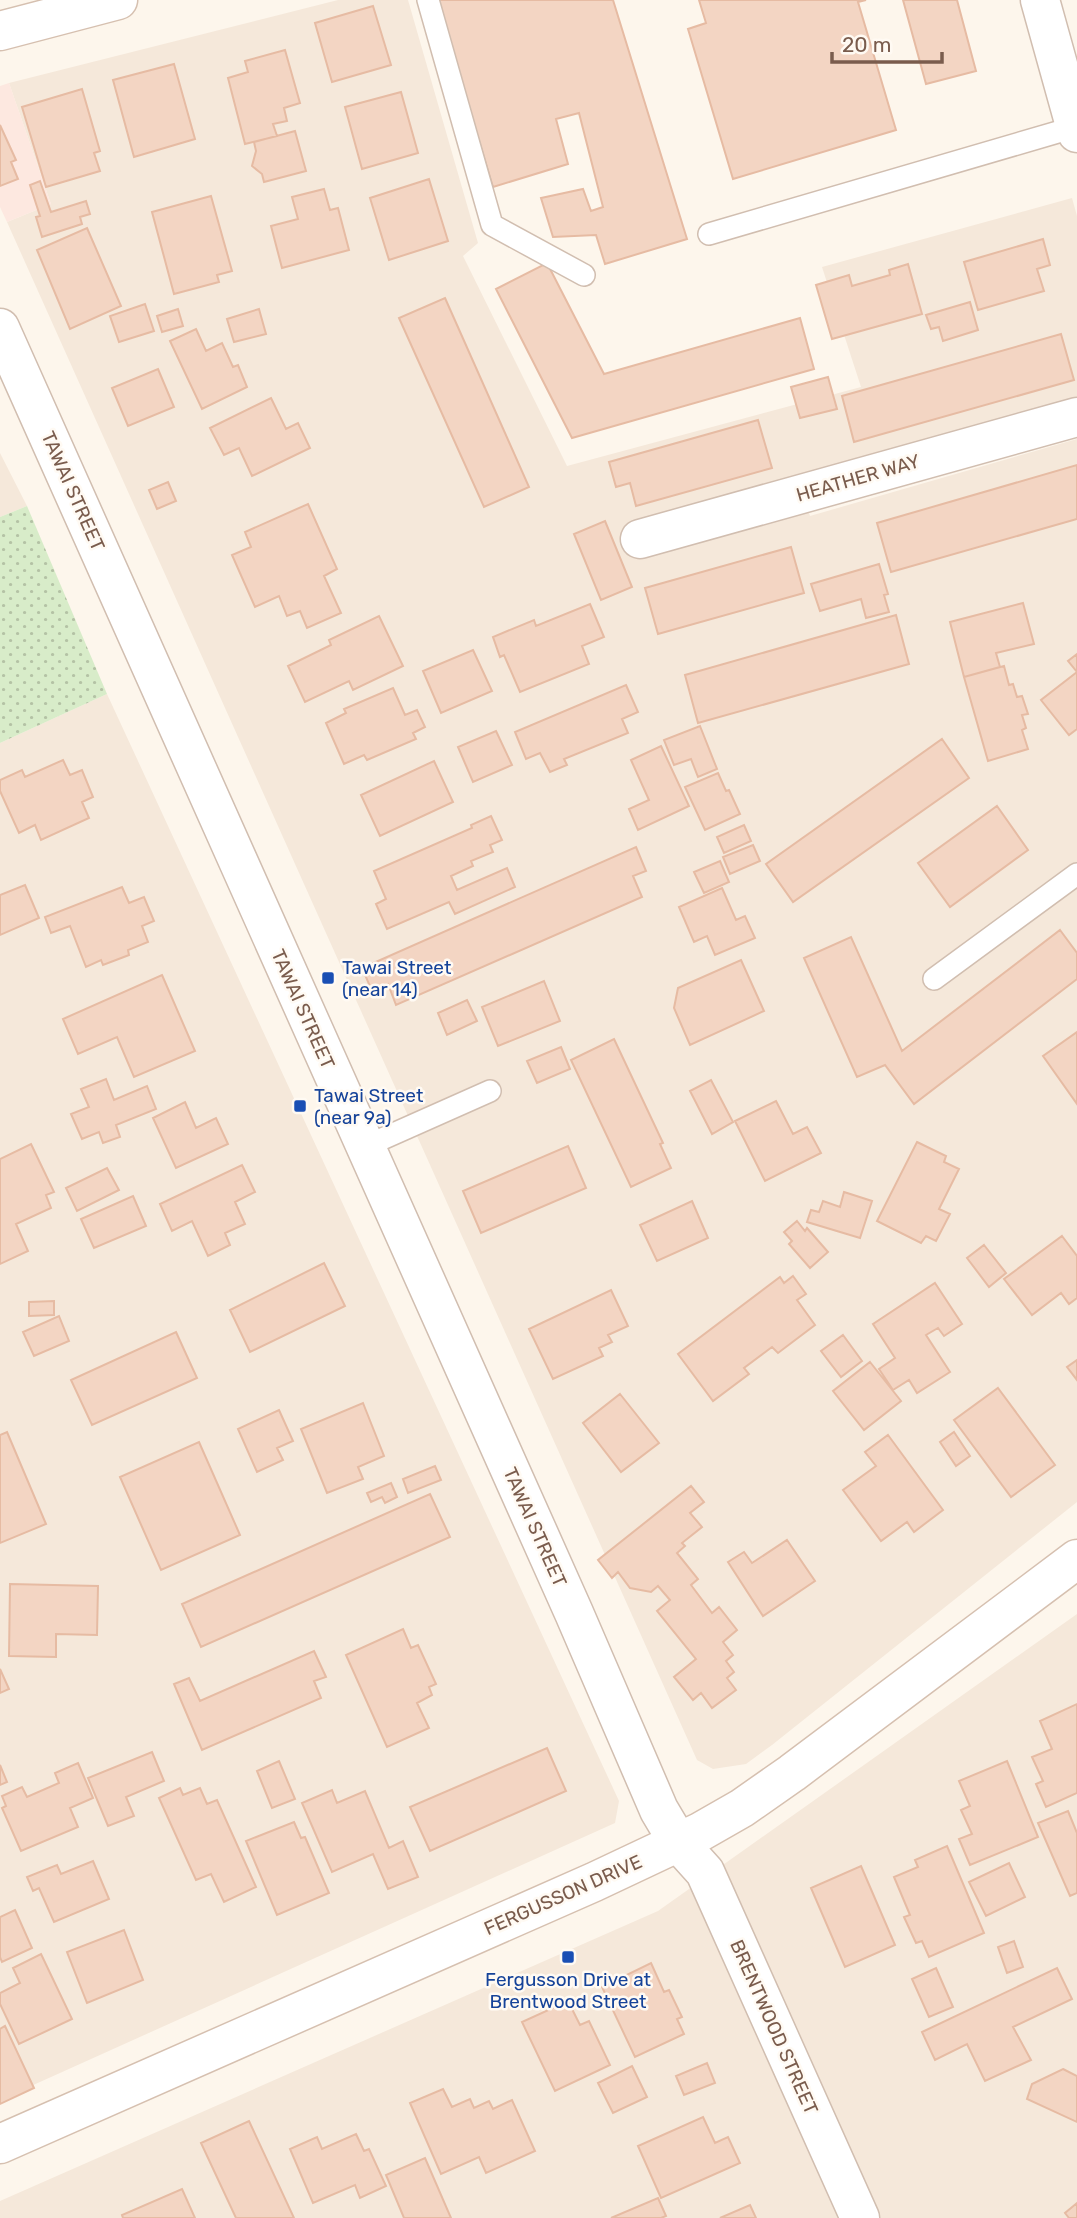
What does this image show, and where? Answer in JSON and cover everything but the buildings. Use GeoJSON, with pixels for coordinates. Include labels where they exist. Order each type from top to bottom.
{"type":"FeatureCollection","features":[{"type":"Feature","properties":{"kind":"street"},"geometry":{"type":"LineString","coordinates":[[0,32],[118,0]]}},
{"type":"Feature","properties":{"kind":"street"},"geometry":{"type":"LineString","coordinates":[[1040,0],[1076,130]]}},
{"type":"Feature","properties":{"kind":"street","name":"TAWAI STREET"},"geometry":{"type":"LineString","coordinates":[[0,328],[574,1614],[654,1801],[678,1842]]}},
{"type":"Feature","properties":{"kind":"street","name":"HEATHER WAY"},"geometry":{"type":"LineString","coordinates":[[640,539],[1077,417]]}},
{"type":"Feature","properties":{"kind":"street","name":"FERGUSSON DRIVE"},"geometry":{"type":"LineString","coordinates":[[0,2144],[594,1882],[721,1820],[765,1793],[1077,1559]]}},
{"type":"Feature","properties":{"kind":"street","name":"BRENTWOOD STREET"},"geometry":{"type":"LineString","coordinates":[[678,1842],[705,1872],[860,2218]]}},
{"type":"Feature","properties":{"kind":"lane"},"geometry":{"type":"LineString","coordinates":[[428,0],[492,225],[584,275]]}},
{"type":"Feature","properties":{"kind":"lane"},"geometry":{"type":"LineString","coordinates":[[709,234],[1076,130]]}},
{"type":"Feature","properties":{"kind":"lane"},"geometry":{"type":"LineString","coordinates":[[934,979],[1077,874]]}},
{"type":"Feature","properties":{"kind":"lane"},"geometry":{"type":"LineString","coordinates":[[364,1147],[490,1091]]}},
{"type":"Feature","properties":{"kind":"shaded area"},"geometry":{"type":"Polygon","coordinates":[[[338,0],[408,0],[478,243],[463,256],[567,466],[861,387],[822,267],[1072,198],[1077,216],[1077,403],[797,479],[810,516],[1077,439],[1077,1502],[746,1764],[713,1769],[697,1760],[7,222],[51,204],[9,83],[338,0]]]}},
{"type":"Feature","properties":{"kind":"shaded area"},"geometry":{"type":"Polygon","coordinates":[[[9,83],[51,204],[7,222],[0,207],[0,86],[9,83]]]}},
{"type":"Feature","properties":{"kind":"shaded area"},"geometry":{"type":"Polygon","coordinates":[[[0,453],[27,506],[0,517],[0,453]]]}},
{"type":"Feature","properties":{"kind":"shaded area"},"geometry":{"type":"Polygon","coordinates":[[[107,694],[619,1801],[615,1823],[0,2100],[0,743],[107,694]]]}},
{"type":"Feature","properties":{"kind":"shaded area"},"geometry":{"type":"Polygon","coordinates":[[[1077,1614],[1077,2218],[0,2218],[0,2201],[658,1911],[1077,1614]]]}},
{"type":"Feature","properties":{"kind":"green space"},"geometry":{"type":"Polygon","coordinates":[[[27,506],[107,694],[0,743],[0,517],[27,506]]]}},
{"type":"Feature","properties":{"kind":"place","name":"Tawai Street (near 14)"},"geometry":{"type":"Point","coordinates":[328,978]}},
{"type":"Feature","properties":{"kind":"place","name":"Tawai Street (near 9a)"},"geometry":{"type":"Point","coordinates":[300,1106]}},
{"type":"Feature","properties":{"kind":"place","name":"Fergusson Drive at Brentwood Street"},"geometry":{"type":"Point","coordinates":[568,1957]}}]}
